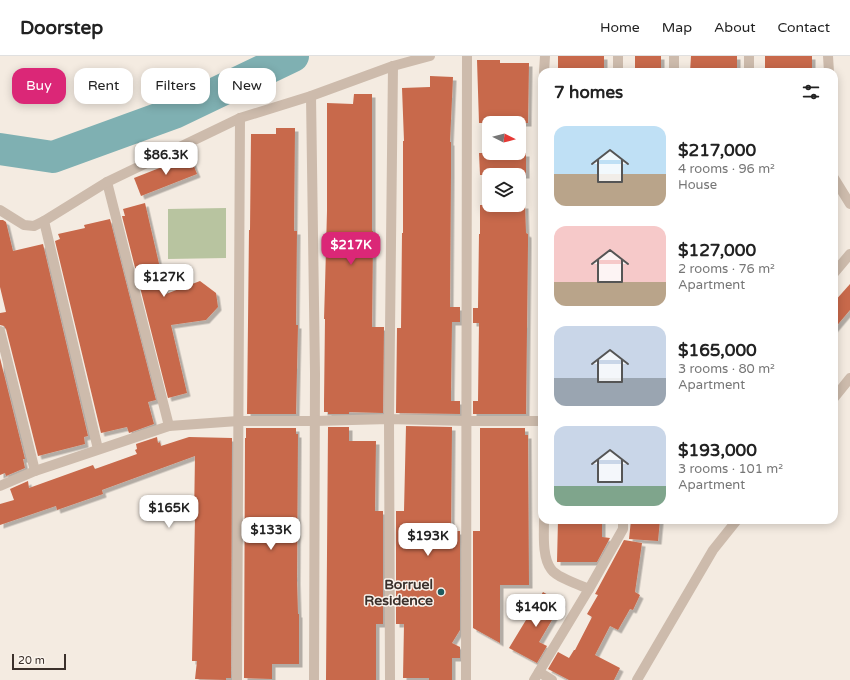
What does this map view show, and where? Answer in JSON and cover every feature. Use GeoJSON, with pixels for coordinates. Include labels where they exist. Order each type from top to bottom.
{"type":"FeatureCollection","features":[{"type":"Feature","properties":{"kind":"street"},"geometry":{"type":"LineString","coordinates":[[0,210],[24,225],[34,226],[108,182],[240,118],[311,96],[393,66],[430,56]]}},
{"type":"Feature","properties":{"kind":"street"},"geometry":{"type":"LineString","coordinates":[[466,680],[467,56]]}},
{"type":"Feature","properties":{"kind":"street"},"geometry":{"type":"LineString","coordinates":[[544,68],[545,56]]}},
{"type":"Feature","properties":{"kind":"street"},"geometry":{"type":"LineString","coordinates":[[618,56],[618,68]]}},
{"type":"Feature","properties":{"kind":"street"},"geometry":{"type":"LineString","coordinates":[[674,56],[674,68]]}},
{"type":"Feature","properties":{"kind":"street"},"geometry":{"type":"LineString","coordinates":[[749,56],[749,68]]}},
{"type":"Feature","properties":{"kind":"street"},"geometry":{"type":"LineString","coordinates":[[828,56],[828,68]]}},
{"type":"Feature","properties":{"kind":"street"},"geometry":{"type":"LineString","coordinates":[[390,680],[389,419],[393,66]]}},
{"type":"Feature","properties":{"kind":"street"},"geometry":{"type":"LineString","coordinates":[[311,96],[315,421],[314,680]]}},
{"type":"Feature","properties":{"kind":"street"},"geometry":{"type":"LineString","coordinates":[[237,680],[240,118]]}},
{"type":"Feature","properties":{"kind":"street"},"geometry":{"type":"LineString","coordinates":[[108,182],[169,426]]}},
{"type":"Feature","properties":{"kind":"street"},"geometry":{"type":"LineString","coordinates":[[838,184],[850,204]]}},
{"type":"Feature","properties":{"kind":"street"},"geometry":{"type":"LineString","coordinates":[[44,221],[98,449]]}},
{"type":"Feature","properties":{"kind":"street"},"geometry":{"type":"LineString","coordinates":[[838,268],[850,254]]}},
{"type":"Feature","properties":{"kind":"street"},"geometry":{"type":"LineString","coordinates":[[0,331],[35,471]]}},
{"type":"Feature","properties":{"kind":"street"},"geometry":{"type":"LineString","coordinates":[[838,393],[850,378]]}},
{"type":"Feature","properties":{"kind":"street"},"geometry":{"type":"LineString","coordinates":[[0,486],[35,471],[169,426],[238,421],[389,419],[538,421]]}},
{"type":"Feature","properties":{"kind":"street"},"geometry":{"type":"LineString","coordinates":[[544,524],[546,557],[551,570],[561,577],[589,590]]}},
{"type":"Feature","properties":{"kind":"street"},"geometry":{"type":"LineString","coordinates":[[552,680],[537,676],[589,590],[623,529],[623,524]]}},
{"type":"Feature","properties":{"kind":"street"},"geometry":{"type":"LineString","coordinates":[[637,680],[713,550],[734,524]]}},
{"type":"Feature","properties":{"kind":"green space"},"geometry":{"type":"Polygon","coordinates":[[[226,208],[226,258],[168,259],[168,209],[226,208]]]}},
{"type":"Feature","properties":{"kind":"building"},"geometry":{"type":"Polygon","coordinates":[[[558,56],[604,56],[604,68],[558,68],[558,56]]]}},
{"type":"Feature","properties":{"kind":"building"},"geometry":{"type":"Polygon","coordinates":[[[635,56],[661,56],[661,68],[635,68],[635,56]]]}},
{"type":"Feature","properties":{"kind":"building"},"geometry":{"type":"Polygon","coordinates":[[[691,56],[737,56],[737,68],[690,68],[691,56]]]}},
{"type":"Feature","properties":{"kind":"building"},"geometry":{"type":"Polygon","coordinates":[[[765,56],[812,56],[812,68],[765,68],[765,56]]]}},
{"type":"Feature","properties":{"kind":"building"},"geometry":{"type":"Polygon","coordinates":[[[477,60],[500,60],[500,63],[529,63],[528,123],[526,123],[526,116],[482,116],[482,123],[479,123],[477,60]]]}},
{"type":"Feature","properties":{"kind":"building"},"geometry":{"type":"Polygon","coordinates":[[[430,76],[453,77],[450,142],[450,307],[460,307],[460,322],[452,322],[451,401],[460,401],[460,414],[396,413],[397,328],[401,328],[403,233],[404,141],[402,88],[430,87],[430,76]]]}},
{"type":"Feature","properties":{"kind":"building"},"geometry":{"type":"Polygon","coordinates":[[[354,94],[372,94],[372,327],[384,327],[383,413],[349,412],[349,414],[328,414],[328,412],[324,412],[327,103],[353,104],[354,94]]]}},
{"type":"Feature","properties":{"kind":"building"},"geometry":{"type":"Polygon","coordinates":[[[276,128],[295,128],[294,231],[297,231],[296,325],[298,325],[296,414],[247,414],[251,134],[276,134],[276,128]]]}},
{"type":"Feature","properties":{"kind":"building"},"geometry":{"type":"Polygon","coordinates":[[[479,153],[482,153],[482,160],[526,160],[526,168],[482,168],[482,175],[480,175],[479,153]]]}},
{"type":"Feature","properties":{"kind":"building"},"geometry":{"type":"Polygon","coordinates":[[[190,156],[197,174],[141,196],[134,178],[190,156]]]}},
{"type":"Feature","properties":{"kind":"building"},"geometry":{"type":"Polygon","coordinates":[[[145,203],[166,294],[200,281],[216,293],[218,307],[206,320],[171,325],[187,393],[168,398],[122,216],[125,216],[123,209],[145,203]]]}},
{"type":"Feature","properties":{"kind":"building"},"geometry":{"type":"Polygon","coordinates":[[[480,205],[482,205],[482,212],[525,212],[526,233],[528,234],[526,414],[473,414],[473,401],[478,401],[479,323],[473,323],[473,308],[478,308],[480,205]]]}},
{"type":"Feature","properties":{"kind":"building"},"geometry":{"type":"Polygon","coordinates":[[[110,219],[156,400],[148,402],[154,424],[129,433],[127,427],[101,433],[55,241],[60,239],[58,234],[85,228],[84,225],[110,219]]]}},
{"type":"Feature","properties":{"kind":"building"},"geometry":{"type":"Polygon","coordinates":[[[0,220],[6,222],[13,251],[43,244],[88,436],[84,437],[85,444],[38,456],[6,329],[4,326],[0,325],[0,313],[6,312],[0,287],[0,220]]]}},
{"type":"Feature","properties":{"kind":"building"},"geometry":{"type":"Polygon","coordinates":[[[850,284],[850,310],[838,324],[838,298],[850,284]]]}},
{"type":"Feature","properties":{"kind":"building"},"geometry":{"type":"Polygon","coordinates":[[[0,358],[25,459],[23,459],[25,468],[6,476],[5,473],[0,475],[0,358]]]}},
{"type":"Feature","properties":{"kind":"building"},"geometry":{"type":"Polygon","coordinates":[[[406,426],[452,427],[451,530],[460,531],[460,630],[452,643],[460,647],[460,658],[452,658],[452,680],[403,678],[404,624],[396,624],[396,511],[404,511],[406,426]]]}},
{"type":"Feature","properties":{"kind":"building"},"geometry":{"type":"Polygon","coordinates":[[[328,427],[349,427],[349,441],[376,441],[375,511],[383,511],[383,624],[376,624],[376,680],[326,680],[328,427]]]}},
{"type":"Feature","properties":{"kind":"building"},"geometry":{"type":"Polygon","coordinates":[[[246,428],[296,428],[296,434],[298,434],[297,581],[299,614],[299,664],[272,664],[272,679],[244,678],[246,428]]]}},
{"type":"Feature","properties":{"kind":"building"},"geometry":{"type":"Polygon","coordinates":[[[480,428],[525,428],[525,435],[528,435],[529,585],[500,585],[500,643],[473,628],[473,531],[480,531],[480,428]]]}},
{"type":"Feature","properties":{"kind":"building"},"geometry":{"type":"Polygon","coordinates":[[[157,437],[158,443],[160,442],[161,446],[189,437],[232,438],[231,678],[226,678],[226,680],[195,679],[197,661],[192,661],[195,456],[102,490],[103,494],[57,510],[56,506],[0,525],[0,504],[14,500],[10,489],[28,481],[29,488],[93,465],[95,469],[137,454],[135,450],[137,449],[136,444],[157,437]]]}},
{"type":"Feature","properties":{"kind":"building"},"geometry":{"type":"Polygon","coordinates":[[[558,524],[602,524],[602,537],[610,538],[597,562],[557,562],[558,524]]]}},
{"type":"Feature","properties":{"kind":"building"},"geometry":{"type":"Polygon","coordinates":[[[631,524],[660,524],[658,541],[629,539],[631,524]]]}},
{"type":"Feature","properties":{"kind":"building"},"geometry":{"type":"Polygon","coordinates":[[[624,540],[642,543],[635,592],[640,595],[633,610],[630,609],[618,630],[610,626],[595,655],[620,668],[614,680],[569,680],[548,669],[558,652],[569,658],[575,650],[592,617],[587,614],[598,595],[595,594],[624,540]]]}},
{"type":"Feature","properties":{"kind":"building"},"geometry":{"type":"Polygon","coordinates":[[[543,592],[562,603],[539,642],[547,646],[537,663],[509,648],[543,592]]]}},
{"type":"Feature","properties":{"kind":"waterway"},"geometry":{"type":"LineString","coordinates":[[0,149],[53,157],[174,113],[293,56]]}},
{"type":"Feature","properties":{"kind":"place","name":"Borruel Residence"},"geometry":{"type":"Point","coordinates":[441,592]}}]}
